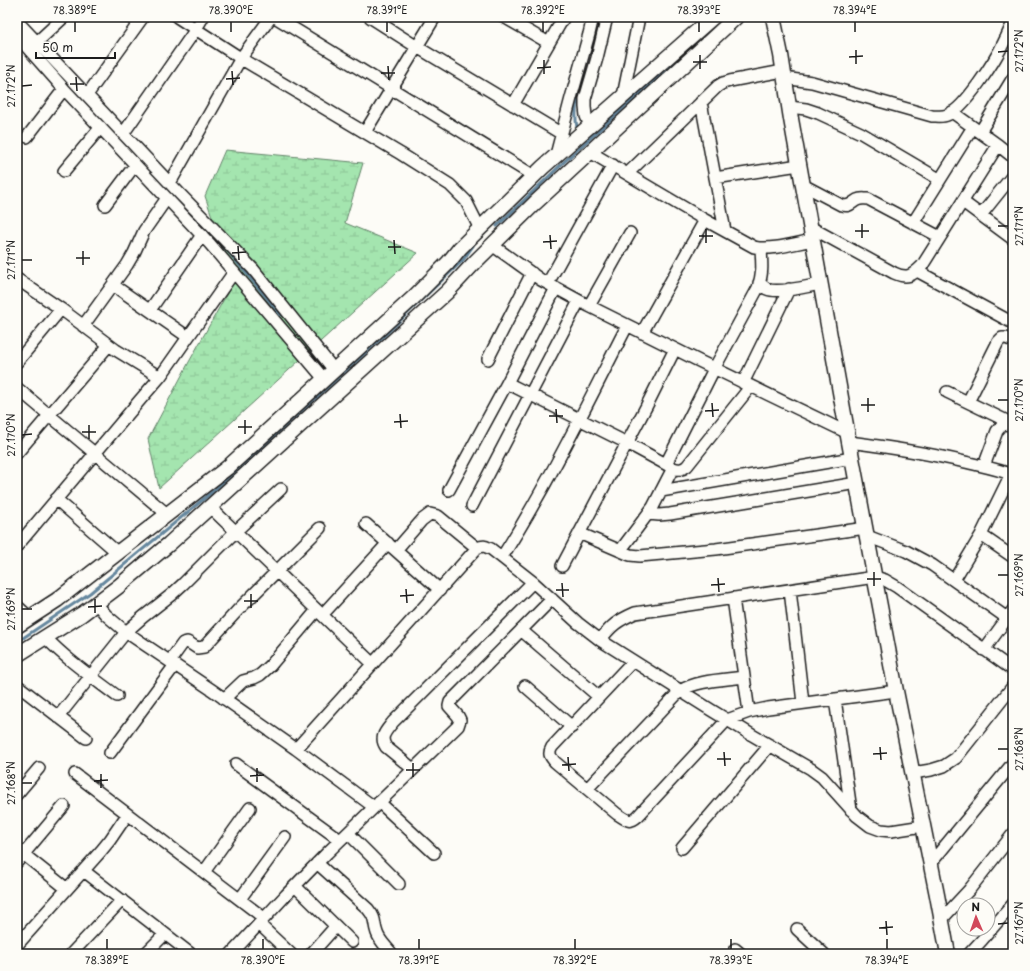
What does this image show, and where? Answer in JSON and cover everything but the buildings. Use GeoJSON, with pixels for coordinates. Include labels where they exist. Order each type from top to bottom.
{"type":"FeatureCollection","features":[{"type":"Feature","properties":{"kind":"street"},"geometry":{"type":"LineString","coordinates":[[37,42],[64,17]]}},
{"type":"Feature","properties":{"kind":"street"},"geometry":{"type":"LineString","coordinates":[[87,95],[142,17]]}},
{"type":"Feature","properties":{"kind":"street"},"geometry":{"type":"LineString","coordinates":[[177,17],[241,58],[450,185],[466,201],[480,229]]}},
{"type":"Feature","properties":{"kind":"street"},"geometry":{"type":"LineString","coordinates":[[123,134],[203,17]]}},
{"type":"Feature","properties":{"kind":"street"},"geometry":{"type":"LineString","coordinates":[[170,183],[241,58],[271,17]]}},
{"type":"Feature","properties":{"kind":"street"},"geometry":{"type":"LineString","coordinates":[[275,17],[534,176]]}},
{"type":"Feature","properties":{"kind":"street"},"geometry":{"type":"LineString","coordinates":[[370,17],[562,134]]}},
{"type":"Feature","properties":{"kind":"street"},"geometry":{"type":"LineString","coordinates":[[365,132],[434,17]]}},
{"type":"Feature","properties":{"kind":"street"},"geometry":{"type":"LineString","coordinates":[[504,17],[549,43]]}},
{"type":"Feature","properties":{"kind":"street"},"geometry":{"type":"LineString","coordinates":[[513,105],[564,17]]}},
{"type":"Feature","properties":{"kind":"street"},"geometry":{"type":"LineString","coordinates":[[556,155],[593,17]]}},
{"type":"Feature","properties":{"kind":"street"},"geometry":{"type":"LineString","coordinates":[[590,126],[586,116],[585,99],[607,17]]}},
{"type":"Feature","properties":{"kind":"street"},"geometry":{"type":"LineString","coordinates":[[623,96],[639,17]]}},
{"type":"Feature","properties":{"kind":"street"},"geometry":{"type":"LineString","coordinates":[[17,626],[56,600],[226,468],[413,298],[448,263],[460,248],[556,155],[713,17]]}},
{"type":"Feature","properties":{"kind":"street"},"geometry":{"type":"LineString","coordinates":[[17,655],[82,614],[119,586],[210,507],[447,292],[492,245],[535,204],[736,17]]}},
{"type":"Feature","properties":{"kind":"street"},"geometry":{"type":"LineString","coordinates":[[773,17],[852,458],[948,954]]}},
{"type":"Feature","properties":{"kind":"street"},"geometry":{"type":"LineString","coordinates":[[17,21],[253,270],[329,374]]}},
{"type":"Feature","properties":{"kind":"street"},"geometry":{"type":"LineString","coordinates":[[627,174],[718,86],[724,83],[784,74],[932,116],[947,116],[965,101],[988,69],[1013,23]]}},
{"type":"Feature","properties":{"kind":"street"},"geometry":{"type":"LineString","coordinates":[[17,36],[64,89],[202,235],[234,272],[329,374]]}},
{"type":"Feature","properties":{"kind":"street"},"geometry":{"type":"LineString","coordinates":[[913,223],[939,179],[977,130],[1013,78]]}},
{"type":"Feature","properties":{"kind":"street"},"geometry":{"type":"LineString","coordinates":[[27,138],[64,89]]}},
{"type":"Feature","properties":{"kind":"street"},"geometry":{"type":"LineString","coordinates":[[701,102],[725,231]]}},
{"type":"Feature","properties":{"kind":"street"},"geometry":{"type":"LineString","coordinates":[[789,107],[806,109],[818,113],[861,133],[939,179]]}},
{"type":"Feature","properties":{"kind":"street"},"geometry":{"type":"LineString","coordinates":[[952,112],[1013,157]]}},
{"type":"Feature","properties":{"kind":"street"},"geometry":{"type":"LineString","coordinates":[[64,171],[101,127]]}},
{"type":"Feature","properties":{"kind":"street"},"geometry":{"type":"LineString","coordinates":[[590,152],[754,247],[761,249],[768,248],[812,233],[901,276],[912,275],[922,266],[998,145]]}},
{"type":"Feature","properties":{"kind":"street"},"geometry":{"type":"LineString","coordinates":[[105,205],[135,165]]}},
{"type":"Feature","properties":{"kind":"street"},"geometry":{"type":"LineString","coordinates":[[449,490],[507,383],[552,286],[613,165]]}},
{"type":"Feature","properties":{"kind":"street"},"geometry":{"type":"LineString","coordinates":[[715,178],[799,165]]}},
{"type":"Feature","properties":{"kind":"street"},"geometry":{"type":"LineString","coordinates":[[981,215],[1013,175]]}},
{"type":"Feature","properties":{"kind":"street"},"geometry":{"type":"LineString","coordinates":[[803,184],[841,205],[851,205],[857,200],[868,199],[940,237]]}},
{"type":"Feature","properties":{"kind":"street"},"geometry":{"type":"LineString","coordinates":[[83,326],[134,253],[144,231],[167,198]]}},
{"type":"Feature","properties":{"kind":"street"},"geometry":{"type":"LineString","coordinates":[[963,202],[1012,237]]}},
{"type":"Feature","properties":{"kind":"street"},"geometry":{"type":"LineString","coordinates":[[642,333],[705,220]]}},
{"type":"Feature","properties":{"kind":"street"},"geometry":{"type":"LineString","coordinates":[[472,506],[531,395],[584,304],[630,233]]}},
{"type":"Feature","properties":{"kind":"street"},"geometry":{"type":"LineString","coordinates":[[150,310],[202,235]]}},
{"type":"Feature","properties":{"kind":"street"},"geometry":{"type":"LineString","coordinates":[[492,245],[552,286],[584,304],[714,368],[849,438],[984,466],[1012,475],[981,535],[954,580]]}},
{"type":"Feature","properties":{"kind":"street"},"geometry":{"type":"LineString","coordinates":[[620,552],[648,514],[661,491],[669,466],[714,368],[760,283],[762,270],[761,249]]}},
{"type":"Feature","properties":{"kind":"street"},"geometry":{"type":"LineString","coordinates":[[917,271],[1013,323]]}},
{"type":"Feature","properties":{"kind":"street"},"geometry":{"type":"LineString","coordinates":[[17,546],[160,377],[234,272]]}},
{"type":"Feature","properties":{"kind":"street"},"geometry":{"type":"LineString","coordinates":[[488,359],[532,273]]}},
{"type":"Feature","properties":{"kind":"street"},"geometry":{"type":"LineString","coordinates":[[17,279],[61,309],[109,345],[160,377]]}},
{"type":"Feature","properties":{"kind":"street"},"geometry":{"type":"LineString","coordinates":[[760,283],[768,289],[777,290],[821,284]]}},
{"type":"Feature","properties":{"kind":"street"},"geometry":{"type":"LineString","coordinates":[[113,284],[188,337]]}},
{"type":"Feature","properties":{"kind":"street"},"geometry":{"type":"LineString","coordinates":[[507,383],[627,443],[669,466],[680,470],[684,469],[747,385],[789,289]]}},
{"type":"Feature","properties":{"kind":"street"},"geometry":{"type":"LineString","coordinates":[[17,362],[61,309]]}},
{"type":"Feature","properties":{"kind":"street"},"geometry":{"type":"LineString","coordinates":[[502,557],[520,529],[542,489],[627,326]]}},
{"type":"Feature","properties":{"kind":"street"},"geometry":{"type":"LineString","coordinates":[[968,402],[998,342],[1002,338],[1013,341]]}},
{"type":"Feature","properties":{"kind":"street"},"geometry":{"type":"LineString","coordinates":[[17,454],[109,345]]}},
{"type":"Feature","properties":{"kind":"street"},"geometry":{"type":"LineString","coordinates":[[562,566],[675,349]]}},
{"type":"Feature","properties":{"kind":"street"},"geometry":{"type":"LineString","coordinates":[[17,388],[167,514]]}},
{"type":"Feature","properties":{"kind":"street"},"geometry":{"type":"LineString","coordinates":[[947,392],[1012,423]]}},
{"type":"Feature","properties":{"kind":"street"},"geometry":{"type":"LineString","coordinates":[[984,466],[997,430],[1002,425],[1012,423]]}},
{"type":"Feature","properties":{"kind":"street"},"geometry":{"type":"LineString","coordinates":[[661,491],[852,458]]}},
{"type":"Feature","properties":{"kind":"street"},"geometry":{"type":"LineString","coordinates":[[648,514],[670,514],[857,483]]}},
{"type":"Feature","properties":{"kind":"street"},"geometry":{"type":"LineString","coordinates":[[58,717],[126,632],[175,591],[281,489]]}},
{"type":"Feature","properties":{"kind":"street"},"geometry":{"type":"LineString","coordinates":[[56,499],[118,553]]}},
{"type":"Feature","properties":{"kind":"street"},"geometry":{"type":"LineString","coordinates":[[210,507],[373,664]]}},
{"type":"Feature","properties":{"kind":"street"},"geometry":{"type":"LineString","coordinates":[[224,699],[243,681],[260,675],[320,612],[430,514],[438,516],[477,548]]}},
{"type":"Feature","properties":{"kind":"street"},"geometry":{"type":"LineString","coordinates":[[366,524],[440,590]]}},
{"type":"Feature","properties":{"kind":"street"},"geometry":{"type":"LineString","coordinates":[[110,753],[172,663],[183,643],[187,642],[197,648],[204,647],[238,610],[320,528]]}},
{"type":"Feature","properties":{"kind":"street"},"geometry":{"type":"LineString","coordinates":[[579,533],[620,552],[630,555],[651,556],[866,532],[932,565],[1010,614],[984,650]]}},
{"type":"Feature","properties":{"kind":"street"},"geometry":{"type":"LineString","coordinates":[[981,535],[1013,557]]}},
{"type":"Feature","properties":{"kind":"street"},"geometry":{"type":"LineString","coordinates":[[296,749],[477,548],[485,546],[502,557],[533,582],[578,623],[600,640],[680,691],[811,769],[822,777],[851,810],[870,826],[881,830],[891,831],[923,826]]}},
{"type":"Feature","properties":{"kind":"street"},"geometry":{"type":"LineString","coordinates":[[600,640],[613,625],[621,619],[635,613],[875,577],[885,580],[897,587],[1013,670]]}},
{"type":"Feature","properties":{"kind":"street"},"geometry":{"type":"LineString","coordinates":[[414,769],[386,747],[383,742],[385,732],[393,722],[533,582]]}},
{"type":"Feature","properties":{"kind":"street"},"geometry":{"type":"LineString","coordinates":[[790,590],[804,703]]}},
{"type":"Feature","properties":{"kind":"street"},"geometry":{"type":"LineString","coordinates":[[734,598],[749,712]]}},
{"type":"Feature","properties":{"kind":"street"},"geometry":{"type":"LineString","coordinates":[[231,954],[317,863],[458,726],[460,720],[449,706],[450,702],[552,599]]}},
{"type":"Feature","properties":{"kind":"street"},"geometry":{"type":"LineString","coordinates":[[96,603],[106,615],[126,632],[377,805],[434,853]]}},
{"type":"Feature","properties":{"kind":"street"},"geometry":{"type":"LineString","coordinates":[[17,606],[30,618]]}},
{"type":"Feature","properties":{"kind":"street"},"geometry":{"type":"LineString","coordinates":[[521,630],[599,697]]}},
{"type":"Feature","properties":{"kind":"street"},"geometry":{"type":"LineString","coordinates":[[45,637],[68,659],[117,696]]}},
{"type":"Feature","properties":{"kind":"street"},"geometry":{"type":"LineString","coordinates":[[633,662],[552,747],[550,751],[550,757],[555,762],[617,814],[631,821],[634,820],[728,720],[749,712],[835,698],[896,691]]}},
{"type":"Feature","properties":{"kind":"street"},"geometry":{"type":"LineString","coordinates":[[587,789],[680,691],[694,685],[744,677]]}},
{"type":"Feature","properties":{"kind":"street"},"geometry":{"type":"LineString","coordinates":[[17,685],[86,738]]}},
{"type":"Feature","properties":{"kind":"street"},"geometry":{"type":"LineString","coordinates":[[525,686],[572,727]]}},
{"type":"Feature","properties":{"kind":"street"},"geometry":{"type":"LineString","coordinates":[[913,773],[944,766],[956,758],[1011,691]]}},
{"type":"Feature","properties":{"kind":"street"},"geometry":{"type":"LineString","coordinates":[[835,698],[851,810]]}},
{"type":"Feature","properties":{"kind":"street"},"geometry":{"type":"LineString","coordinates":[[682,848],[770,745]]}},
{"type":"Feature","properties":{"kind":"street"},"geometry":{"type":"LineString","coordinates":[[931,863],[1013,763]]}},
{"type":"Feature","properties":{"kind":"street"},"geometry":{"type":"LineString","coordinates":[[236,764],[344,837],[399,884]]}},
{"type":"Feature","properties":{"kind":"street"},"geometry":{"type":"LineString","coordinates":[[17,794],[38,768]]}},
{"type":"Feature","properties":{"kind":"street"},"geometry":{"type":"LineString","coordinates":[[75,774],[127,815],[240,899],[291,954]]}},
{"type":"Feature","properties":{"kind":"street"},"geometry":{"type":"LineString","coordinates":[[64,806],[19,855],[67,889]]}},
{"type":"Feature","properties":{"kind":"street"},"geometry":{"type":"LineString","coordinates":[[204,872],[250,808]]}},
{"type":"Feature","properties":{"kind":"street"},"geometry":{"type":"LineString","coordinates":[[17,945],[84,871],[110,840],[127,815]]}},
{"type":"Feature","properties":{"kind":"street"},"geometry":{"type":"LineString","coordinates":[[942,919],[969,890],[1013,834]]}},
{"type":"Feature","properties":{"kind":"street"},"geometry":{"type":"LineString","coordinates":[[240,899],[285,837]]}},
{"type":"Feature","properties":{"kind":"street"},"geometry":{"type":"LineString","coordinates":[[317,863],[373,914],[376,932],[392,954]]}},
{"type":"Feature","properties":{"kind":"street"},"geometry":{"type":"LineString","coordinates":[[84,871],[190,954]]}},
{"type":"Feature","properties":{"kind":"street"},"geometry":{"type":"LineString","coordinates":[[295,886],[352,942]]}},
{"type":"Feature","properties":{"kind":"street"},"geometry":{"type":"LineString","coordinates":[[76,952],[122,900]]}},
{"type":"Feature","properties":{"kind":"street"},"geometry":{"type":"LineString","coordinates":[[969,954],[1011,910]]}},
{"type":"Feature","properties":{"kind":"street"},"geometry":{"type":"LineString","coordinates":[[311,954],[336,926]]}},
{"type":"Feature","properties":{"kind":"street"},"geometry":{"type":"LineString","coordinates":[[796,929],[820,953]]}},
{"type":"Feature","properties":{"kind":"street"},"geometry":{"type":"LineString","coordinates":[[145,954],[165,934]]}},
{"type":"Feature","properties":{"kind":"green space"},"geometry":{"type":"Polygon","coordinates":[[[225,150],[363,163],[345,223],[418,253],[159,488],[148,439],[234,281],[205,196],[225,150]]]}},
{"type":"Feature","properties":{"kind":"waterway"},"geometry":{"type":"LineString","coordinates":[[497,226],[565,161],[724,17]]}},
{"type":"Feature","properties":{"kind":"waterway"},"geometry":{"type":"LineString","coordinates":[[577,128],[576,104],[582,84],[589,69]]}},
{"type":"Feature","properties":{"kind":"waterway"},"geometry":{"type":"LineString","coordinates":[[216,238],[281,315]]}},
{"type":"Feature","properties":{"kind":"waterway"},"geometry":{"type":"LineString","coordinates":[[17,642],[90,593],[212,492],[387,333],[463,260],[473,246]]}}]}
